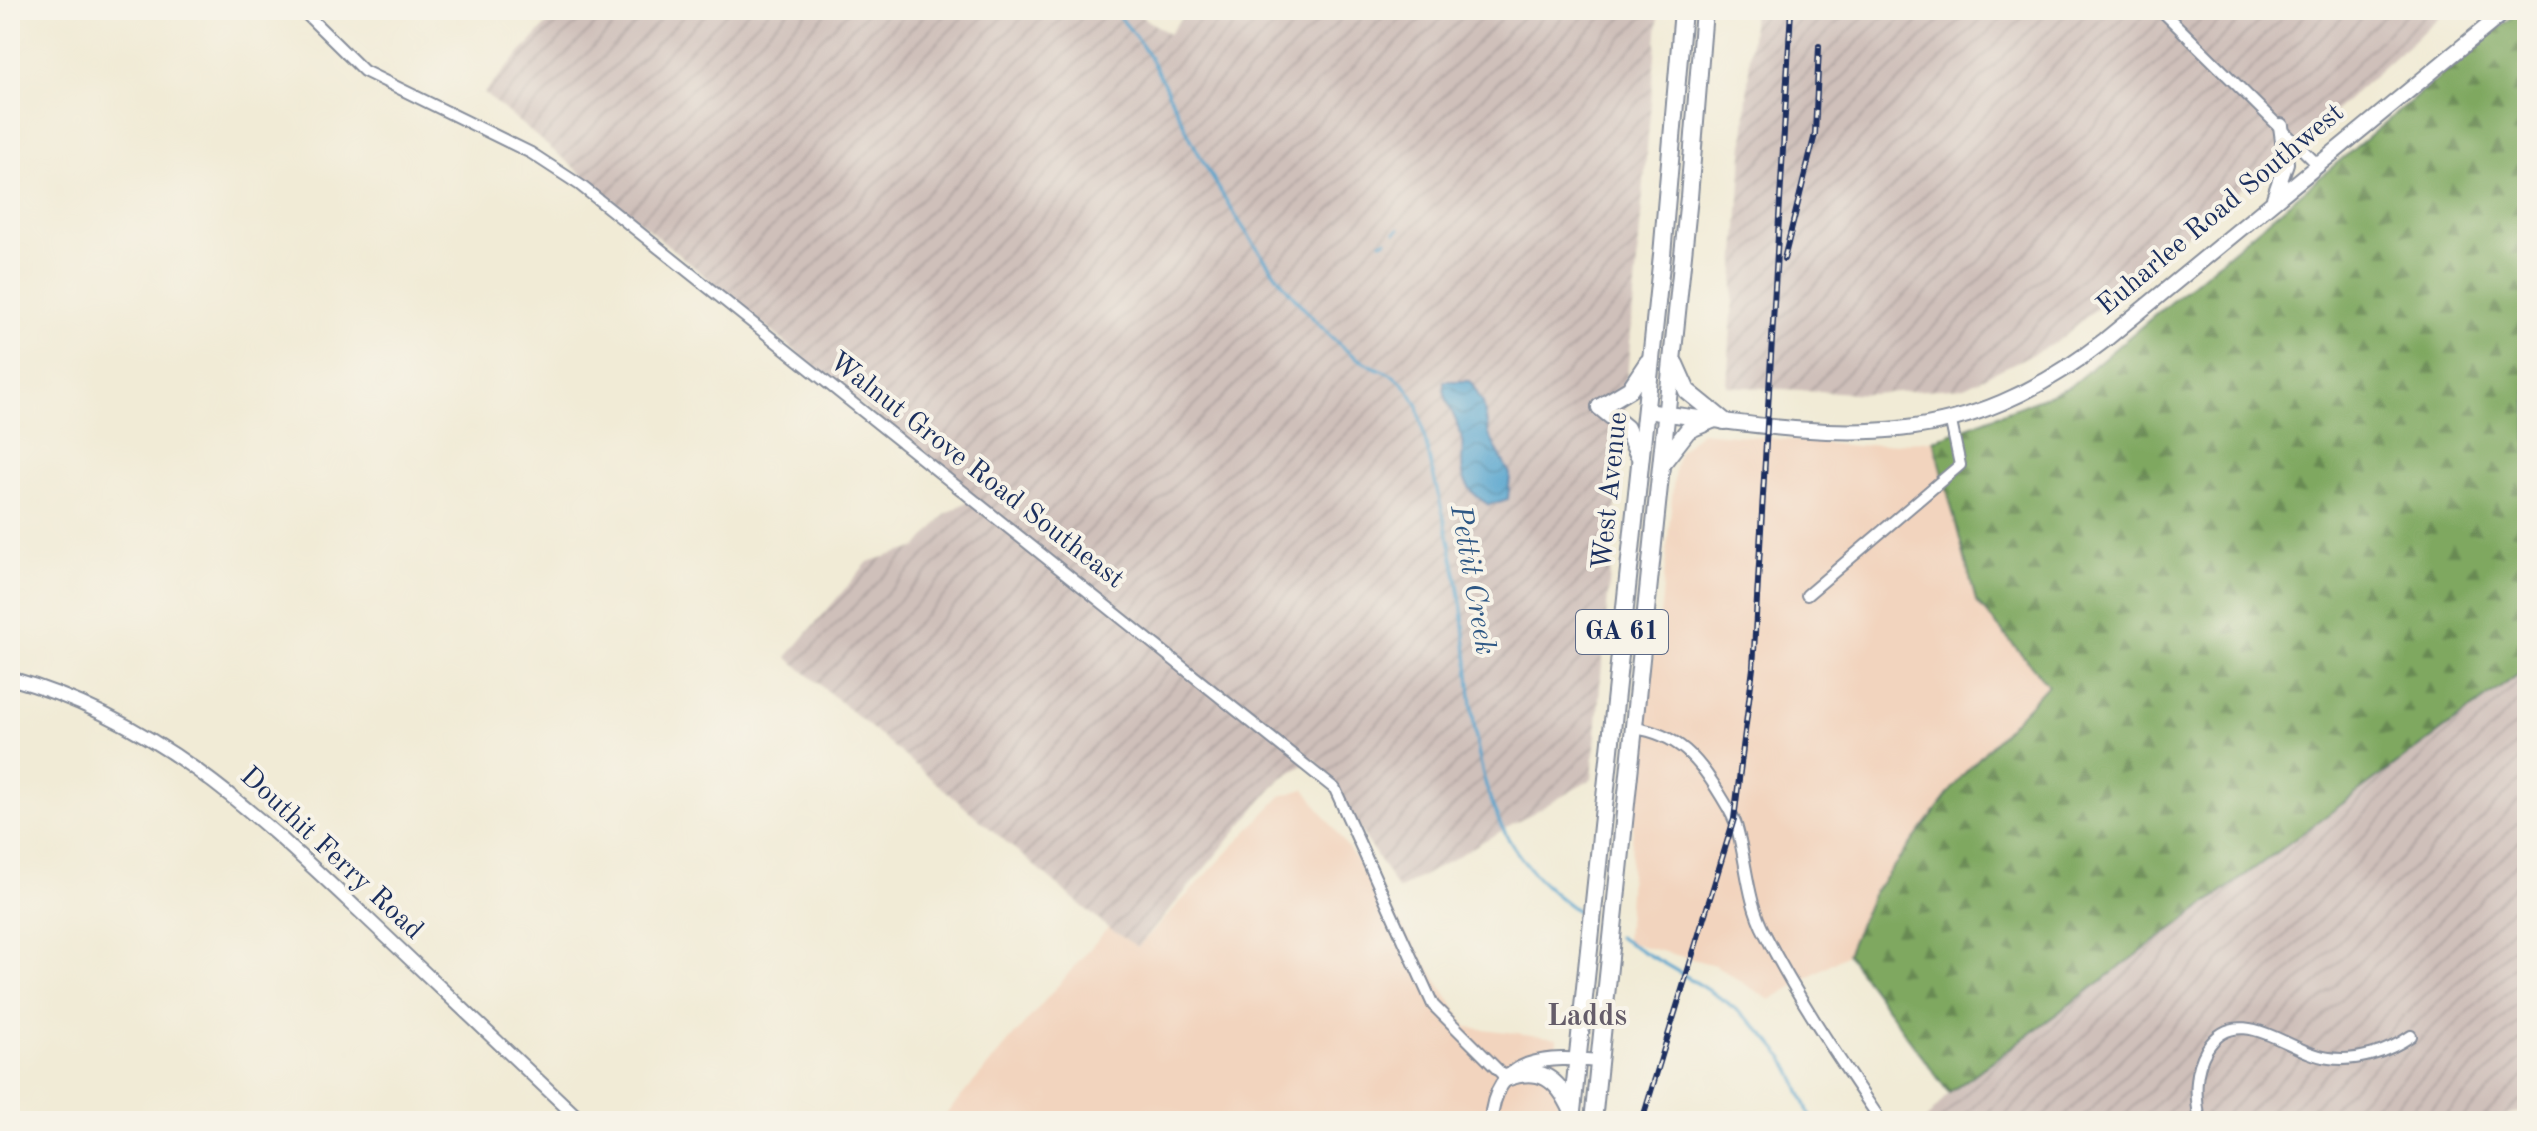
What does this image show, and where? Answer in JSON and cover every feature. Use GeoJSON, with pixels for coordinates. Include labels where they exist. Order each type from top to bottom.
{"type":"FeatureCollection","features":[{"type":"Feature","properties":{"kind":"main road","name":"West Avenue"},"geometry":{"type":"LineString","coordinates":[[1571,1116],[1652,353],[1683,10]]}},
{"type":"Feature","properties":{"kind":"main road","name":"West Avenue"},"geometry":{"type":"LineString","coordinates":[[1593,1121],[1673,356],[1704,10]]}},
{"type":"Feature","properties":{"kind":"main road","name":"Euharlee Road Southwest"},"geometry":{"type":"LineString","coordinates":[[1645,411],[1848,433],[1900,431],[1951,422],[2012,400],[2064,371],[2507,10]]}},
{"type":"Feature","properties":{"kind":"main road"},"geometry":{"type":"LineString","coordinates":[[2272,201],[2286,163],[2281,126]]}},
{"type":"Feature","properties":{"kind":"main road"},"geometry":{"type":"LineString","coordinates":[[1640,460],[1626,428],[1600,407],[1630,389],[1652,353]]}},
{"type":"Feature","properties":{"kind":"main road"},"geometry":{"type":"LineString","coordinates":[[1661,466],[1688,430],[1718,420],[1687,391],[1673,356]]}},
{"type":"Feature","properties":{"kind":"main road"},"geometry":{"type":"LineString","coordinates":[[1506,1078],[1520,1073],[1542,1073],[1557,1083],[1571,1116]]}},
{"type":"Feature","properties":{"kind":"street","name":"Walnut Grove Road Southeast"},"geometry":{"type":"LineString","coordinates":[[302,10],[364,71],[531,153],[580,185],[1335,789],[1433,1005],[1506,1078]]}},
{"type":"Feature","properties":{"kind":"street"},"geometry":{"type":"LineString","coordinates":[[2163,12],[2317,164]]}},
{"type":"Feature","properties":{"kind":"street"},"geometry":{"type":"LineString","coordinates":[[1807,595],[1960,465],[1951,422]]}},
{"type":"Feature","properties":{"kind":"street","name":"Douthit Ferry Road"},"geometry":{"type":"LineString","coordinates":[[10,678],[70,697],[118,719],[208,775],[289,845],[581,1121]]}},
{"type":"Feature","properties":{"kind":"street"},"geometry":{"type":"LineString","coordinates":[[1634,728],[1669,736],[1691,753],[1709,776],[1737,826],[1747,887],[1765,935],[1798,994],[1881,1121]]}},
{"type":"Feature","properties":{"kind":"street"},"geometry":{"type":"LineString","coordinates":[[2200,1121],[2196,1086],[2201,1061],[2211,1044],[2230,1030],[2256,1029],[2306,1052],[2332,1059],[2382,1052],[2411,1036]]}},
{"type":"Feature","properties":{"kind":"street"},"geometry":{"type":"LineString","coordinates":[[1491,1121],[1492,1106],[1506,1078],[1542,1058],[1599,1061]]}},
{"type":"Feature","properties":{"kind":"shaded area"},"geometry":{"type":"Polygon","coordinates":[[[560,10],[1132,10],[1169,34],[1188,10],[1659,10],[1592,779],[1398,890],[1315,758],[1280,779],[1138,947],[1108,928],[787,657],[868,562],[918,547],[945,515],[973,498],[484,93],[560,10]]]}},
{"type":"Feature","properties":{"kind":"shaded area"},"geometry":{"type":"Polygon","coordinates":[[[1753,10],[2447,10],[2331,114],[2055,343],[1964,387],[1871,394],[1727,386],[1753,10]]]}},
{"type":"Feature","properties":{"kind":"shaded area"},"geometry":{"type":"Polygon","coordinates":[[[1701,432],[1857,446],[1934,440],[1976,601],[2048,685],[1962,776],[1872,895],[1847,954],[1770,1000],[1715,965],[1626,942],[1636,772],[1661,608],[1675,467],[1679,451],[1701,432]]]}},
{"type":"Feature","properties":{"kind":"shaded area"},"geometry":{"type":"Polygon","coordinates":[[[2527,668],[2527,1110],[2485,1121],[1925,1121],[1949,1093],[2527,668]]]}},
{"type":"Feature","properties":{"kind":"shaded area"},"geometry":{"type":"Polygon","coordinates":[[[1305,789],[1385,899],[1467,1027],[1557,1038],[1557,1121],[940,1121],[1108,928],[1138,947],[1281,796],[1305,789]]]}},
{"type":"Feature","properties":{"kind":"green space"},"geometry":{"type":"Polygon","coordinates":[[[2520,10],[2527,10],[2527,668],[1949,1093],[1847,954],[1872,895],[1962,776],[2048,685],[1976,601],[1934,440],[2069,387],[2520,10]]]}},
{"type":"Feature","properties":{"kind":"water"},"geometry":{"type":"Polygon","coordinates":[[[1444,381],[1470,381],[1483,403],[1489,435],[1510,474],[1508,499],[1489,505],[1474,494],[1466,483],[1462,469],[1462,440],[1446,396],[1444,381]]]}},
{"type":"Feature","properties":{"kind":"waterway","name":"Pettit Creek"},"geometry":{"type":"LineString","coordinates":[[1112,10],[1140,42],[1210,174],[1273,270],[1333,339],[1365,363],[1397,378],[1418,406],[1454,562],[1474,726],[1494,810],[1515,849],[1545,885],[1588,918]]}},
{"type":"Feature","properties":{"kind":"waterway"},"geometry":{"type":"LineString","coordinates":[[1396,232],[1399,229]]}},
{"type":"Feature","properties":{"kind":"waterway"},"geometry":{"type":"LineString","coordinates":[[1381,242],[1386,240]]}},
{"type":"Feature","properties":{"kind":"waterway","name":"Pettit Creek"},"geometry":{"type":"LineString","coordinates":[[1618,937],[1688,977],[1754,1024],[1788,1065],[1812,1121]]}},
{"type":"Feature","properties":{"kind":"railway"},"geometry":{"type":"LineString","coordinates":[[1642,1121],[1734,819],[1753,668],[1791,10]]}},
{"type":"Feature","properties":{"kind":"railway"},"geometry":{"type":"LineString","coordinates":[[1784,259],[1815,134],[1819,46]]}},
{"type":"Feature","properties":{"kind":"district","name":"Ladds"},"geometry":{"type":"Point","coordinates":[1587,1017]}}]}
